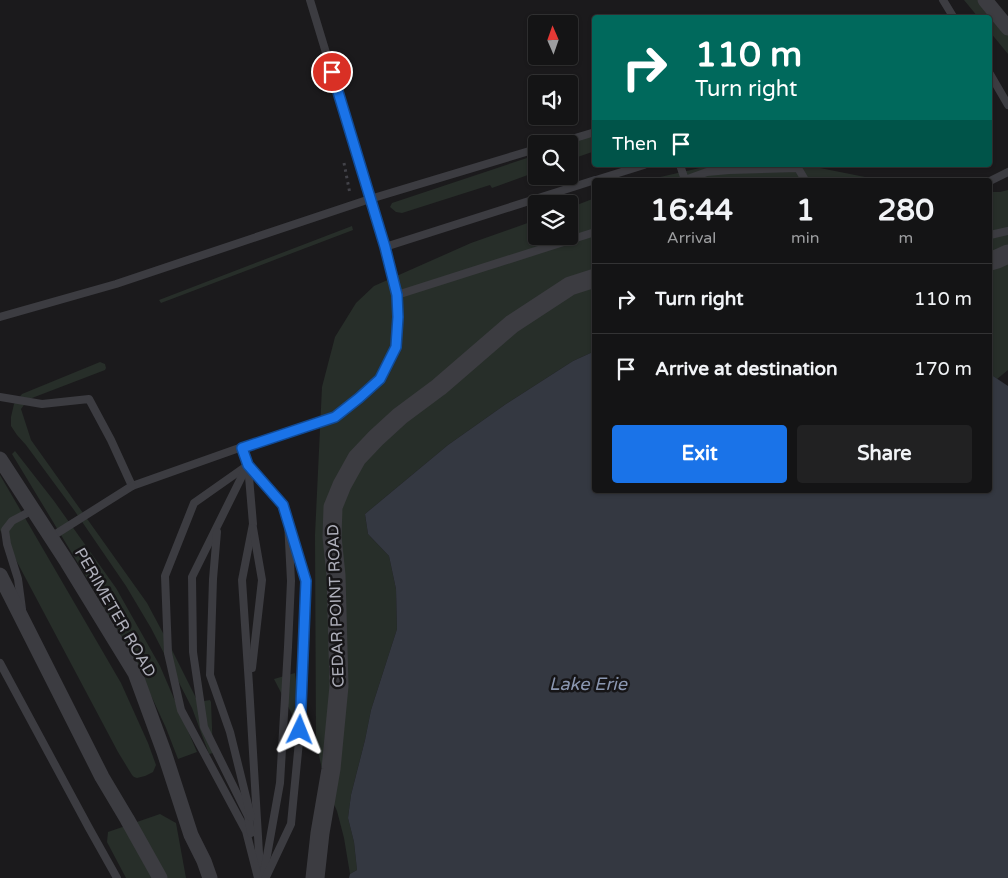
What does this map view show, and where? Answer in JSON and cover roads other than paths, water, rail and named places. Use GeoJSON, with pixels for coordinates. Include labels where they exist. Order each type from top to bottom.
{"type":"FeatureCollection","features":[{"type":"Feature","properties":{"kind":"street"},"geometry":{"type":"LineString","coordinates":[[985,0],[1008,28]]}},
{"type":"Feature","properties":{"kind":"street"},"geometry":{"type":"LineString","coordinates":[[992,260],[1008,254]]}},
{"type":"Feature","properties":{"kind":"street","name":"CEDAR POINT ROAD"},"geometry":{"type":"LineString","coordinates":[[315,878],[320,833],[332,769],[339,686],[336,575],[332,527],[333,507],[342,485],[357,458],[400,416],[439,387],[512,324],[570,286],[592,279]]}},
{"type":"Feature","properties":{"kind":"street","name":"PERIMETER ROAD"},"geometry":{"type":"LineString","coordinates":[[0,459],[34,510],[135,673],[164,752],[191,835],[210,878]]}},
{"type":"Feature","properties":{"kind":"street"},"geometry":{"type":"LineString","coordinates":[[0,575],[102,777],[160,878]]}},
{"type":"Feature","properties":{"kind":"lane"},"geometry":{"type":"LineString","coordinates":[[51,537],[132,486],[335,417],[380,379],[396,347],[397,295],[385,247],[310,0]]}},
{"type":"Feature","properties":{"kind":"lane"},"geometry":{"type":"LineString","coordinates":[[943,0],[952,15]]}},
{"type":"Feature","properties":{"kind":"lane"},"geometry":{"type":"LineString","coordinates":[[992,77],[1008,105]]}},
{"type":"Feature","properties":{"kind":"lane"},"geometry":{"type":"LineString","coordinates":[[578,137],[592,133]]}},
{"type":"Feature","properties":{"kind":"lane"},"geometry":{"type":"LineString","coordinates":[[0,317],[116,284],[370,199],[528,151]]}},
{"type":"Feature","properties":{"kind":"lane"},"geometry":{"type":"LineString","coordinates":[[602,178],[638,167]]}},
{"type":"Feature","properties":{"kind":"lane"},"geometry":{"type":"LineString","coordinates":[[690,178],[707,172],[798,168],[804,178]]}},
{"type":"Feature","properties":{"kind":"lane"},"geometry":{"type":"LineString","coordinates":[[992,180],[1008,172]]}},
{"type":"Feature","properties":{"kind":"lane"},"geometry":{"type":"LineString","coordinates":[[385,247],[592,181]]}},
{"type":"Feature","properties":{"kind":"lane"},"geometry":{"type":"LineString","coordinates":[[992,235],[1008,231]]}},
{"type":"Feature","properties":{"kind":"lane"},"geometry":{"type":"LineString","coordinates":[[397,295],[592,233]]}},
{"type":"Feature","properties":{"kind":"lane"},"geometry":{"type":"LineString","coordinates":[[0,397],[42,404],[89,399],[111,440],[132,486]]}},
{"type":"Feature","properties":{"kind":"lane"},"geometry":{"type":"LineString","coordinates":[[242,448],[248,465],[253,524],[262,580],[250,685]]}},
{"type":"Feature","properties":{"kind":"lane"},"geometry":{"type":"LineString","coordinates":[[248,465],[283,505],[306,581],[300,730],[291,824],[261,878]]}},
{"type":"Feature","properties":{"kind":"lane"},"geometry":{"type":"LineString","coordinates":[[248,465],[192,576],[193,652],[204,727],[248,816],[261,878]]}},
{"type":"Feature","properties":{"kind":"lane"},"geometry":{"type":"LineString","coordinates":[[248,465],[194,503],[165,576],[168,653],[181,710],[246,831],[261,878]]}},
{"type":"Feature","properties":{"kind":"lane"},"geometry":{"type":"LineString","coordinates":[[24,624],[18,579],[7,544],[5,530],[12,521],[34,510]]}},
{"type":"Feature","properties":{"kind":"lane"},"geometry":{"type":"LineString","coordinates":[[261,878],[280,783],[291,581],[288,521]]}},
{"type":"Feature","properties":{"kind":"lane"},"geometry":{"type":"LineString","coordinates":[[253,524],[242,580],[261,878]]}},
{"type":"Feature","properties":{"kind":"lane"},"geometry":{"type":"LineString","coordinates":[[217,528],[213,579],[210,675],[230,732],[249,807],[261,878]]}},
{"type":"Feature","properties":{"kind":"lane"},"geometry":{"type":"LineString","coordinates":[[0,663],[117,878]]}},
{"type":"Feature","properties":{"kind":"water","name":"Lake Erie"},"geometry":{"type":"Polygon","coordinates":[[[592,352],[592,493],[992,493],[992,375],[1008,386],[1008,878],[349,878],[350,874],[357,870],[354,842],[348,818],[351,795],[371,710],[397,629],[396,589],[389,556],[368,534],[365,514],[448,445],[506,404],[573,361],[592,352]]]}}]}
